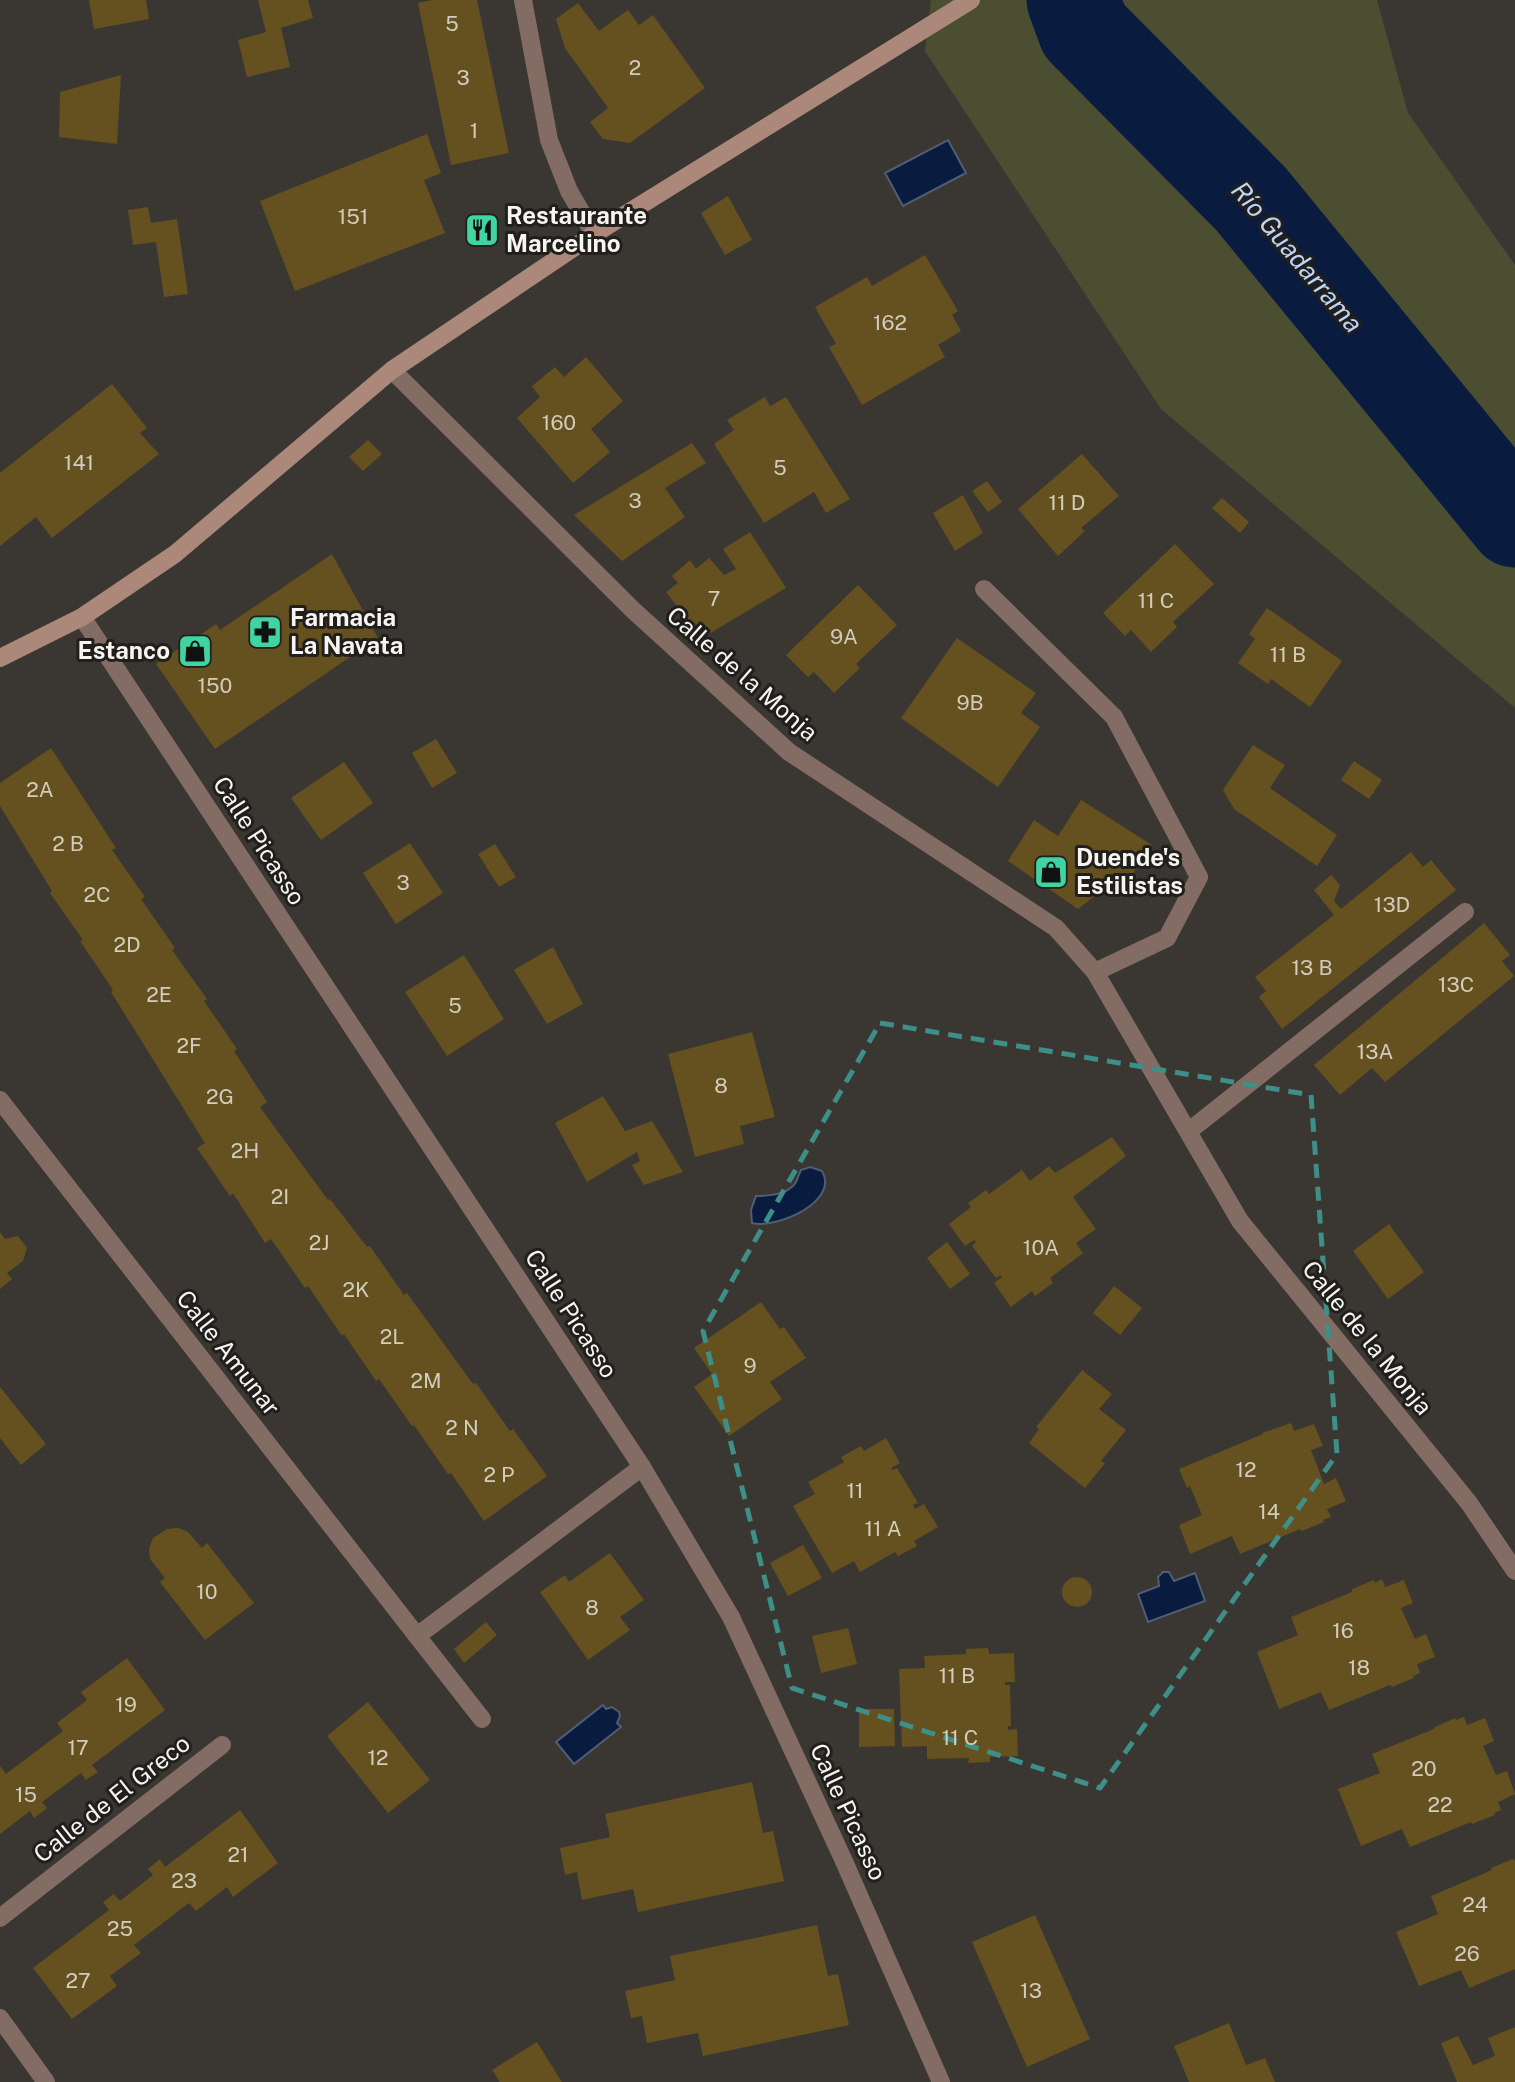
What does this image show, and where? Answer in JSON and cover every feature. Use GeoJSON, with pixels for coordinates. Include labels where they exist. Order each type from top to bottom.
{"type":"FeatureCollection","features":[{"type":"Feature","properties":{"kind":"main road"},"geometry":{"type":"LineString","coordinates":[[0,658],[82,617],[175,554],[392,370],[594,234],[971,0]]}},
{"type":"Feature","properties":{"kind":"street"},"geometry":{"type":"LineString","coordinates":[[523,0],[550,139],[569,191],[594,234]]}},
{"type":"Feature","properties":{"kind":"street","name":"Calle de la Monja"},"geometry":{"type":"LineString","coordinates":[[392,370],[634,610],[789,752],[1056,928],[1095,972],[1241,1221],[1469,1503],[1515,1571]]}},
{"type":"Feature","properties":{"kind":"street"},"geometry":{"type":"LineString","coordinates":[[984,589],[1114,716],[1199,877],[1167,938],[1095,972]]}},
{"type":"Feature","properties":{"kind":"street","name":"Calle Picasso"},"geometry":{"type":"LineString","coordinates":[[82,617],[642,1467],[731,1617],[843,1859],[941,2082]]}},
{"type":"Feature","properties":{"kind":"street"},"geometry":{"type":"LineString","coordinates":[[1189,1131],[1465,912]]}},
{"type":"Feature","properties":{"kind":"street","name":"Calle Amunar"},"geometry":{"type":"LineString","coordinates":[[0,1100],[482,1719]]}},
{"type":"Feature","properties":{"kind":"street"},"geometry":{"type":"LineString","coordinates":[[416,1636],[642,1467]]}},
{"type":"Feature","properties":{"kind":"street","name":"Calle de El Greco"},"geometry":{"type":"LineString","coordinates":[[0,1918],[222,1745]]}},
{"type":"Feature","properties":{"kind":"street"},"geometry":{"type":"LineString","coordinates":[[0,2018],[47,2082]]}},
{"type":"Feature","properties":{"kind":"highlighted area"},"geometry":{"type":"Polygon","coordinates":[[[880,1023],[1311,1095],[1337,1454],[1100,1788],[792,1688],[703,1331],[880,1023]]]}},
{"type":"Feature","properties":{"kind":"green space"},"geometry":{"type":"Polygon","coordinates":[[[931,0],[1377,0],[1408,113],[1515,265],[1515,708],[1161,409],[925,51],[931,0]]]}},
{"type":"Feature","properties":{"kind":"water"},"geometry":{"type":"Polygon","coordinates":[[[948,140],[966,173],[903,206],[885,173],[948,140]]]}},
{"type":"Feature","properties":{"kind":"water"},"geometry":{"type":"Polygon","coordinates":[[[810,1167],[822,1171],[825,1182],[822,1193],[814,1203],[803,1211],[776,1222],[752,1223],[751,1210],[756,1196],[784,1192],[793,1186],[801,1170],[810,1167]]]}},
{"type":"Feature","properties":{"kind":"water"},"geometry":{"type":"Polygon","coordinates":[[[1163,1572],[1169,1572],[1174,1581],[1195,1573],[1205,1601],[1148,1622],[1138,1594],[1159,1586],[1158,1577],[1163,1572]]]}},
{"type":"Feature","properties":{"kind":"water"},"geometry":{"type":"Polygon","coordinates":[[[603,1705],[606,1709],[612,1707],[619,1712],[617,1723],[621,1727],[574,1764],[556,1742],[603,1705]]]}},
{"type":"Feature","properties":{"kind":"building"},"geometry":{"type":"Polygon","coordinates":[[[89,0],[146,0],[149,19],[94,29],[89,0]]]}},
{"type":"Feature","properties":{"kind":"building"},"geometry":{"type":"Polygon","coordinates":[[[258,0],[308,0],[313,18],[281,28],[290,67],[247,77],[238,40],[266,32],[258,0]]]}},
{"type":"Feature","properties":{"kind":"building"},"geometry":{"type":"Polygon","coordinates":[[[432,0],[477,0],[509,153],[451,165],[418,3],[432,0]]]}},
{"type":"Feature","properties":{"kind":"building"},"geometry":{"type":"Polygon","coordinates":[[[578,3],[599,31],[628,10],[639,25],[653,15],[705,88],[630,143],[603,139],[590,122],[608,108],[565,48],[556,19],[578,3]]]}},
{"type":"Feature","properties":{"kind":"building"},"geometry":{"type":"Polygon","coordinates":[[[121,75],[117,144],[59,137],[60,92],[121,75]]]}},
{"type":"Feature","properties":{"kind":"building"},"geometry":{"type":"Polygon","coordinates":[[[427,134],[441,173],[424,180],[445,233],[295,291],[260,201],[427,134]]]}},
{"type":"Feature","properties":{"kind":"building"},"geometry":{"type":"Polygon","coordinates":[[[728,196],[752,240],[725,255],[701,213],[728,196]]]}},
{"type":"Feature","properties":{"kind":"building"},"geometry":{"type":"Polygon","coordinates":[[[148,207],[151,223],[177,219],[188,294],[164,297],[156,242],[133,245],[128,210],[148,207]]]}},
{"type":"Feature","properties":{"kind":"building"},"geometry":{"type":"Polygon","coordinates":[[[925,255],[958,311],[952,315],[961,331],[938,345],[945,357],[862,405],[829,347],[836,344],[815,307],[867,277],[872,286],[925,255]]]}},
{"type":"Feature","properties":{"kind":"building"},"geometry":{"type":"Polygon","coordinates":[[[586,357],[623,401],[591,429],[610,452],[573,483],[517,418],[540,397],[532,386],[555,367],[564,377],[586,357]]]}},
{"type":"Feature","properties":{"kind":"building"},"geometry":{"type":"Polygon","coordinates":[[[112,384],[147,428],[140,433],[159,454],[52,538],[36,517],[0,546],[0,473],[112,384]]]}},
{"type":"Feature","properties":{"kind":"building"},"geometry":{"type":"Polygon","coordinates":[[[765,397],[770,406],[786,397],[850,499],[826,513],[814,492],[764,523],[714,444],[734,430],[727,420],[765,397]]]}},
{"type":"Feature","properties":{"kind":"building"},"geometry":{"type":"Polygon","coordinates":[[[368,440],[382,454],[363,471],[349,457],[368,440]]]}},
{"type":"Feature","properties":{"kind":"building"},"geometry":{"type":"Polygon","coordinates":[[[692,443],[706,463],[665,488],[685,517],[622,561],[574,515],[692,443]]]}},
{"type":"Feature","properties":{"kind":"building"},"geometry":{"type":"Polygon","coordinates":[[[1082,454],[1119,496],[1081,528],[1085,531],[1058,556],[1018,509],[1082,454]]]}},
{"type":"Feature","properties":{"kind":"building"},"geometry":{"type":"Polygon","coordinates":[[[987,481],[1002,502],[988,512],[972,491],[987,481]]]}},
{"type":"Feature","properties":{"kind":"building"},"geometry":{"type":"Polygon","coordinates":[[[963,495],[983,533],[955,551],[933,513],[963,495]]]}},
{"type":"Feature","properties":{"kind":"building"},"geometry":{"type":"Polygon","coordinates":[[[1222,498],[1249,522],[1240,533],[1212,508],[1222,498]]]}},
{"type":"Feature","properties":{"kind":"building"},"geometry":{"type":"Polygon","coordinates":[[[750,532],[786,588],[702,638],[666,592],[678,583],[672,576],[690,560],[696,569],[709,558],[724,575],[736,569],[723,549],[750,532]]]}},
{"type":"Feature","properties":{"kind":"building"},"geometry":{"type":"Polygon","coordinates":[[[1175,544],[1214,584],[1173,622],[1177,627],[1151,652],[1131,630],[1125,636],[1103,613],[1175,544]]]}},
{"type":"Feature","properties":{"kind":"building"},"geometry":{"type":"Polygon","coordinates":[[[332,554],[378,638],[215,749],[156,664],[216,624],[220,630],[332,554]]]}},
{"type":"Feature","properties":{"kind":"building"},"geometry":{"type":"Polygon","coordinates":[[[858,585],[897,625],[856,664],[860,668],[834,693],[814,672],[808,677],[786,655],[858,585]]]}},
{"type":"Feature","properties":{"kind":"building"},"geometry":{"type":"Polygon","coordinates":[[[1267,608],[1342,661],[1310,707],[1271,679],[1268,684],[1238,663],[1255,639],[1249,634],[1267,608]]]}},
{"type":"Feature","properties":{"kind":"building"},"geometry":{"type":"Polygon","coordinates":[[[957,638],[1036,693],[1021,713],[1040,727],[998,787],[901,718],[957,638]]]}},
{"type":"Feature","properties":{"kind":"building"},"geometry":{"type":"Polygon","coordinates":[[[436,739],[457,773],[432,788],[412,753],[436,739]]]}},
{"type":"Feature","properties":{"kind":"building"},"geometry":{"type":"Polygon","coordinates":[[[1253,745],[1285,765],[1270,788],[1337,835],[1317,866],[1234,809],[1223,790],[1253,745]]]}},
{"type":"Feature","properties":{"kind":"building"},"geometry":{"type":"Polygon","coordinates":[[[51,748],[116,848],[112,850],[145,897],[141,899],[175,948],[172,950],[207,999],[204,1001],[237,1049],[234,1051],[267,1102],[260,1107],[328,1200],[330,1199],[367,1247],[370,1246],[404,1295],[407,1293],[473,1384],[476,1383],[510,1431],[513,1429],[547,1476],[484,1521],[451,1473],[448,1474],[379,1379],[376,1381],[344,1334],[342,1336],[308,1286],[305,1288],[271,1239],[265,1243],[233,1193],[230,1196],[197,1148],[205,1143],[111,992],[113,990],[80,941],[83,940],[50,893],[52,891],[0,806],[0,783],[51,748]]]}},
{"type":"Feature","properties":{"kind":"building"},"geometry":{"type":"Polygon","coordinates":[[[1354,761],[1382,780],[1369,799],[1341,780],[1354,761]]]}},
{"type":"Feature","properties":{"kind":"building"},"geometry":{"type":"Polygon","coordinates":[[[344,762],[373,803],[321,840],[291,798],[344,762]]]}},
{"type":"Feature","properties":{"kind":"building"},"geometry":{"type":"Polygon","coordinates":[[[1081,800],[1152,845],[1128,881],[1120,876],[1078,909],[1008,861],[1034,820],[1058,836],[1081,800]]]}},
{"type":"Feature","properties":{"kind":"building"},"geometry":{"type":"Polygon","coordinates":[[[410,843],[443,893],[396,924],[363,873],[410,843]]]}},
{"type":"Feature","properties":{"kind":"building"},"geometry":{"type":"Polygon","coordinates":[[[495,844],[516,877],[499,887],[478,854],[495,844]]]}},
{"type":"Feature","properties":{"kind":"building"},"geometry":{"type":"Polygon","coordinates":[[[1411,852],[1423,867],[1431,860],[1456,890],[1282,1029],[1259,997],[1266,991],[1255,977],[1334,915],[1314,890],[1331,875],[1340,885],[1334,901],[1341,909],[1411,852]]]}},
{"type":"Feature","properties":{"kind":"building"},"geometry":{"type":"Polygon","coordinates":[[[1484,923],[1510,955],[1502,961],[1514,976],[1385,1082],[1372,1068],[1340,1095],[1314,1065],[1484,923]]]}},
{"type":"Feature","properties":{"kind":"building"},"geometry":{"type":"Polygon","coordinates":[[[553,947],[583,1004],[547,1024],[514,970],[553,947]]]}},
{"type":"Feature","properties":{"kind":"building"},"geometry":{"type":"Polygon","coordinates":[[[464,955],[504,1019],[447,1056],[405,992],[464,955]]]}},
{"type":"Feature","properties":{"kind":"building"},"geometry":{"type":"Polygon","coordinates":[[[752,1032],[775,1117],[740,1126],[744,1144],[695,1157],[668,1054],[752,1032]]]}},
{"type":"Feature","properties":{"kind":"building"},"geometry":{"type":"Polygon","coordinates":[[[603,1096],[625,1131],[652,1121],[683,1172],[644,1185],[632,1165],[640,1161],[637,1152],[587,1182],[555,1123],[603,1096]]]}},
{"type":"Feature","properties":{"kind":"building"},"geometry":{"type":"Polygon","coordinates":[[[1112,1137],[1126,1156],[1073,1197],[1096,1229],[1076,1243],[1083,1253],[1050,1278],[1053,1283],[1035,1296],[1032,1291],[1011,1307],[994,1283],[1002,1277],[1000,1275],[996,1278],[972,1246],[976,1242],[974,1240],[965,1246],[949,1224],[971,1207],[968,1203],[986,1190],[989,1194],[1022,1170],[1030,1181],[1049,1166],[1055,1173],[1112,1137]]]}},
{"type":"Feature","properties":{"kind":"building"},"geometry":{"type":"Polygon","coordinates":[[[1389,1224],[1424,1272],[1388,1299],[1353,1251],[1389,1224]]]}},
{"type":"Feature","properties":{"kind":"building"},"geometry":{"type":"Polygon","coordinates":[[[0,1232],[5,1239],[18,1236],[27,1248],[23,1261],[7,1273],[12,1279],[0,1289],[0,1232]]]}},
{"type":"Feature","properties":{"kind":"building"},"geometry":{"type":"Polygon","coordinates":[[[947,1242],[970,1274],[950,1289],[927,1258],[947,1242]]]}},
{"type":"Feature","properties":{"kind":"building"},"geometry":{"type":"Polygon","coordinates":[[[1114,1286],[1142,1308],[1120,1335],[1093,1313],[1114,1286]]]}},
{"type":"Feature","properties":{"kind":"building"},"geometry":{"type":"Polygon","coordinates":[[[761,1302],[780,1329],[784,1327],[806,1358],[770,1382],[782,1399],[729,1436],[694,1387],[712,1374],[694,1348],[761,1302]]]}},
{"type":"Feature","properties":{"kind":"building"},"geometry":{"type":"Polygon","coordinates":[[[1082,1370],[1112,1394],[1099,1409],[1126,1430],[1101,1461],[1105,1463],[1085,1488],[1029,1443],[1039,1429],[1036,1427],[1082,1370]]]}},
{"type":"Feature","properties":{"kind":"building"},"geometry":{"type":"Polygon","coordinates":[[[0,1387],[46,1444],[21,1465],[0,1438],[0,1387]]]}},
{"type":"Feature","properties":{"kind":"building"},"geometry":{"type":"Polygon","coordinates":[[[1291,1423],[1294,1431],[1314,1424],[1323,1446],[1311,1450],[1324,1484],[1336,1478],[1346,1501],[1327,1509],[1331,1517],[1323,1520],[1324,1522],[1240,1554],[1232,1536],[1190,1554],[1179,1525],[1202,1515],[1190,1486],[1187,1488],[1179,1469],[1291,1423]]]}},
{"type":"Feature","properties":{"kind":"building"},"geometry":{"type":"Polygon","coordinates":[[[886,1438],[900,1463],[891,1468],[897,1468],[918,1503],[913,1505],[915,1509],[924,1504],[938,1527],[914,1541],[917,1546],[898,1556],[895,1552],[860,1572],[854,1561],[832,1573],[793,1506],[815,1494],[808,1482],[844,1462],[841,1457],[861,1446],[864,1451],[886,1438]]]}},
{"type":"Feature","properties":{"kind":"building"},"geometry":{"type":"Polygon","coordinates":[[[178,1528],[188,1532],[202,1548],[207,1543],[254,1603],[205,1640],[160,1582],[165,1578],[150,1559],[149,1549],[153,1538],[167,1529],[178,1528]]]}},
{"type":"Feature","properties":{"kind":"building"},"geometry":{"type":"Polygon","coordinates":[[[803,1545],[822,1578],[788,1596],[770,1563],[803,1545]]]}},
{"type":"Feature","properties":{"kind":"building"},"geometry":{"type":"Polygon","coordinates":[[[610,1553],[644,1600],[620,1617],[630,1630],[588,1660],[540,1592],[565,1575],[569,1582],[610,1553]]]}},
{"type":"Feature","properties":{"kind":"building"},"geometry":{"type":"Polygon","coordinates":[[[1077,1577],[1088,1581],[1092,1592],[1088,1603],[1077,1607],[1066,1603],[1062,1592],[1066,1581],[1077,1577]]]}},
{"type":"Feature","properties":{"kind":"building"},"geometry":{"type":"Polygon","coordinates":[[[1382,1579],[1385,1587],[1404,1580],[1413,1603],[1401,1608],[1415,1639],[1426,1634],[1435,1657],[1417,1664],[1420,1673],[1413,1676],[1414,1678],[1329,1710],[1321,1692],[1279,1709],[1257,1652],[1298,1635],[1291,1617],[1352,1592],[1352,1589],[1382,1579]]]}},
{"type":"Feature","properties":{"kind":"building"},"geometry":{"type":"Polygon","coordinates":[[[486,1622],[497,1635],[464,1663],[454,1649],[486,1622]]]}},
{"type":"Feature","properties":{"kind":"building"},"geometry":{"type":"Polygon","coordinates":[[[848,1628],[857,1664],[821,1673],[812,1636],[848,1628]]]}},
{"type":"Feature","properties":{"kind":"building"},"geometry":{"type":"Polygon","coordinates":[[[988,1648],[989,1654],[1014,1653],[1015,1682],[1005,1682],[1005,1685],[1010,1685],[1011,1726],[1008,1726],[1008,1730],[1017,1729],[1018,1756],[990,1757],[990,1762],[968,1763],[969,1758],[927,1759],[927,1746],[902,1747],[899,1669],[925,1668],[924,1656],[966,1654],[966,1649],[988,1648]]]}},
{"type":"Feature","properties":{"kind":"building"},"geometry":{"type":"Polygon","coordinates":[[[127,1658],[165,1710],[92,1765],[98,1772],[86,1780],[81,1773],[42,1802],[47,1808],[34,1818],[30,1811],[0,1834],[0,1766],[6,1774],[63,1731],[57,1723],[87,1700],[81,1692],[127,1658]]]}},
{"type":"Feature","properties":{"kind":"building"},"geometry":{"type":"Polygon","coordinates":[[[368,1702],[430,1780],[388,1813],[327,1736],[368,1702]]]}},
{"type":"Feature","properties":{"kind":"building"},"geometry":{"type":"Polygon","coordinates":[[[859,1709],[894,1709],[895,1746],[859,1747],[859,1709]]]}},
{"type":"Feature","properties":{"kind":"building"},"geometry":{"type":"Polygon","coordinates":[[[1464,1717],[1467,1725],[1485,1718],[1494,1741],[1483,1746],[1496,1775],[1507,1771],[1515,1794],[1498,1802],[1501,1810],[1494,1813],[1495,1815],[1410,1847],[1402,1829],[1361,1846],[1338,1789],[1380,1773],[1372,1754],[1455,1718],[1464,1717]]]}},
{"type":"Feature","properties":{"kind":"building"},"geometry":{"type":"Polygon","coordinates":[[[752,1782],[763,1833],[773,1831],[784,1881],[638,1912],[633,1889],[582,1900],[577,1872],[565,1875],[560,1848],[610,1837],[605,1814],[752,1782]]]}},
{"type":"Feature","properties":{"kind":"building"},"geometry":{"type":"Polygon","coordinates":[[[240,1810],[278,1863],[233,1897],[227,1887],[196,1911],[189,1903],[134,1945],[141,1953],[110,1976],[117,1986],[72,2019],[33,1968],[109,1910],[103,1902],[114,1894],[120,1901],[153,1875],[148,1869],[160,1859],[165,1867],[240,1810]]]}},
{"type":"Feature","properties":{"kind":"building"},"geometry":{"type":"Polygon","coordinates":[[[1513,1859],[1515,1969],[1469,1988],[1461,1970],[1419,1986],[1396,1932],[1438,1914],[1431,1896],[1513,1859]]]}},
{"type":"Feature","properties":{"kind":"building"},"geometry":{"type":"Polygon","coordinates":[[[1035,1915],[1090,2039],[1027,2067],[972,1942],[1035,1915]]]}},
{"type":"Feature","properties":{"kind":"building"},"geometry":{"type":"Polygon","coordinates":[[[817,1925],[828,1976],[838,1974],[849,2025],[703,2056],[698,2033],[647,2043],[642,2016],[631,2018],[625,1991],[675,1980],[670,1956],[817,1925]]]}},
{"type":"Feature","properties":{"kind":"building"},"geometry":{"type":"Polygon","coordinates":[[[1229,2023],[1246,2065],[1265,2058],[1275,2082],[1189,2082],[1174,2046],[1229,2023]]]}},
{"type":"Feature","properties":{"kind":"building"},"geometry":{"type":"Polygon","coordinates":[[[1515,2027],[1515,2082],[1457,2082],[1441,2043],[1458,2036],[1473,2065],[1495,2056],[1488,2038],[1515,2027]]]}},
{"type":"Feature","properties":{"kind":"building"},"geometry":{"type":"Polygon","coordinates":[[[537,2042],[562,2082],[500,2082],[492,2070],[537,2042]]]}},
{"type":"Feature","properties":{"kind":"waterway","name":"Río Guadarrama"},"geometry":{"type":"LineString","coordinates":[[1073,0],[1084,30],[1251,199],[1515,521]]}},
{"type":"Feature","properties":{"kind":"place","name":"Restaurante Marcelino"},"geometry":{"type":"Point","coordinates":[482,230]}},
{"type":"Feature","properties":{"kind":"place","name":"Farmacia La Navata"},"geometry":{"type":"Point","coordinates":[265,632]}},
{"type":"Feature","properties":{"kind":"place","name":"Estanco"},"geometry":{"type":"Point","coordinates":[195,651]}},
{"type":"Feature","properties":{"kind":"place","name":"Duende's Estilistas"},"geometry":{"type":"Point","coordinates":[1051,872]}}]}
